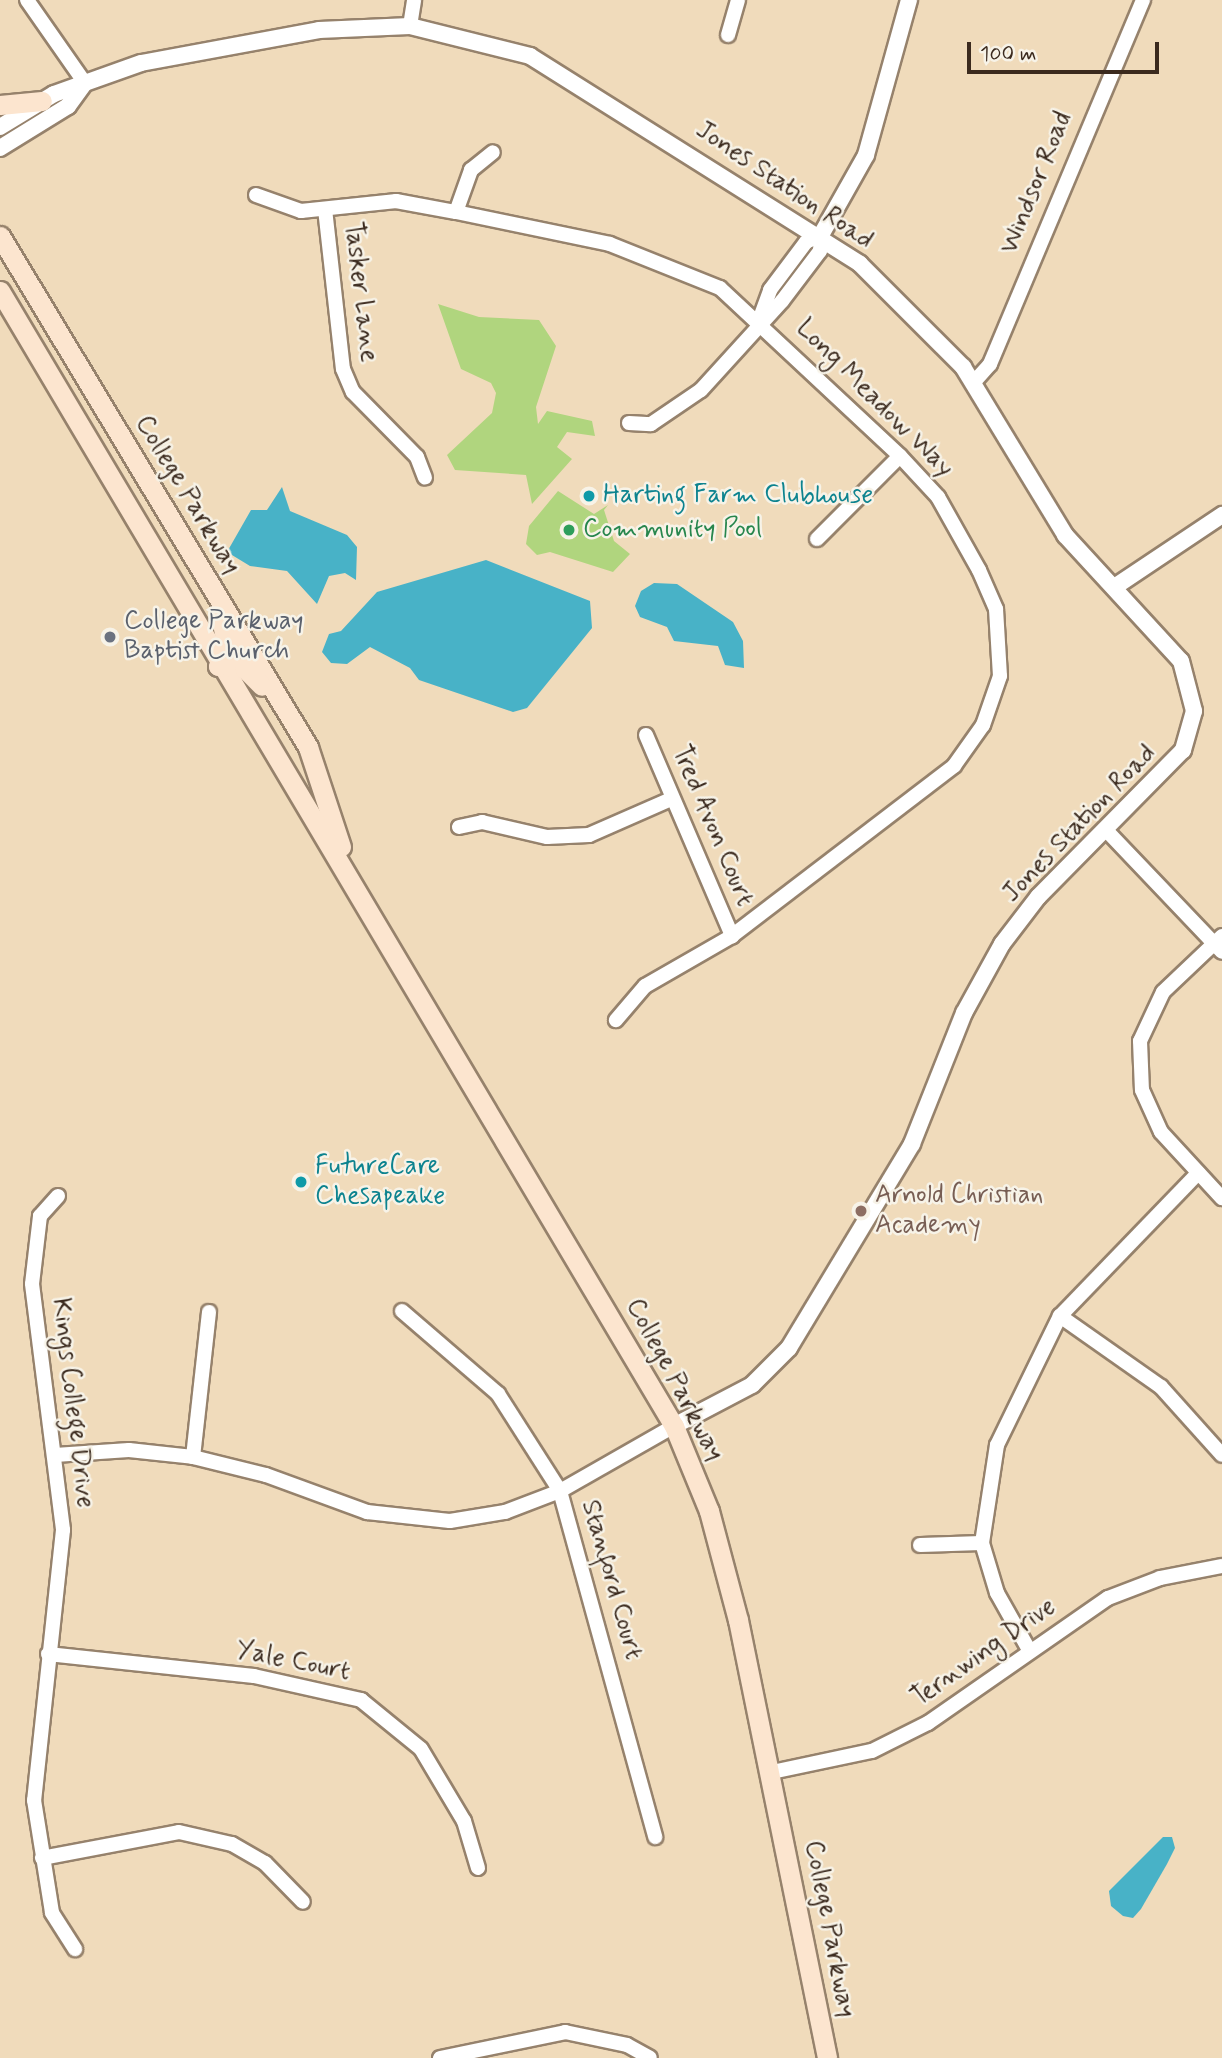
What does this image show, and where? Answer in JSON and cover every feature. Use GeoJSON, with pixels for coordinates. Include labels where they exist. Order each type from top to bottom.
{"type":"FeatureCollection","features":[{"type":"Feature","properties":{"kind":"main road"},"geometry":{"type":"LineString","coordinates":[[0,105],[42,101]]}},
{"type":"Feature","properties":{"kind":"main road","name":"College Parkway"},"geometry":{"type":"LineString","coordinates":[[0,236],[308,747],[346,865]]}},
{"type":"Feature","properties":{"kind":"main road","name":"College Parkway"},"geometry":{"type":"LineString","coordinates":[[0,291],[219,666],[346,865],[674,1426],[709,1511],[772,1772],[827,2058]]}},
{"type":"Feature","properties":{"kind":"main road"},"geometry":{"type":"LineString","coordinates":[[202,572],[228,634],[219,666],[237,665],[257,680],[308,747]]}},
{"type":"Feature","properties":{"kind":"street"},"geometry":{"type":"LineString","coordinates":[[0,148],[68,106],[85,83],[27,0]]}},
{"type":"Feature","properties":{"kind":"street"},"geometry":{"type":"LineString","coordinates":[[410,26],[414,0]]}},
{"type":"Feature","properties":{"kind":"street"},"geometry":{"type":"LineString","coordinates":[[727,35],[738,0]]}},
{"type":"Feature","properties":{"kind":"street"},"geometry":{"type":"LineString","coordinates":[[629,423],[652,424],[675,412],[760,319],[770,290],[806,242],[821,235],[866,155],[909,0]]}},
{"type":"Feature","properties":{"kind":"street","name":"Windsor Road"},"geometry":{"type":"LineString","coordinates":[[974,382],[990,363],[1138,1]]}},
{"type":"Feature","properties":{"kind":"street","name":"Jones Station Road"},"geometry":{"type":"LineString","coordinates":[[0,127],[42,101],[85,83],[198,50],[318,30],[410,26],[530,56],[821,235],[905,306],[974,382],[1043,505],[1181,661],[1194,711],[1183,750],[1038,897],[1002,944],[964,1013],[912,1144],[789,1348],[752,1385],[674,1426]]}},
{"type":"Feature","properties":{"kind":"street"},"geometry":{"type":"LineString","coordinates":[[456,212],[471,170],[494,152]]}},
{"type":"Feature","properties":{"kind":"street","name":"Long Meadow Way"},"geometry":{"type":"LineString","coordinates":[[256,195],[301,211],[396,201],[456,212],[610,244],[677,267],[720,288],[760,319],[900,456],[938,497],[996,609],[1000,665],[992,708],[954,766],[732,936],[645,986],[616,1020]]}},
{"type":"Feature","properties":{"kind":"street","name":"Tasker Lane"},"geometry":{"type":"LineString","coordinates":[[325,209],[343,369],[353,392],[417,457],[425,478]]}},
{"type":"Feature","properties":{"kind":"street"},"geometry":{"type":"LineString","coordinates":[[817,539],[900,456]]}},
{"type":"Feature","properties":{"kind":"street"},"geometry":{"type":"LineString","coordinates":[[1116,586],[1222,515]]}},
{"type":"Feature","properties":{"kind":"street","name":"Tred Avon Court"},"geometry":{"type":"LineString","coordinates":[[646,735],[671,799],[732,936]]}},
{"type":"Feature","properties":{"kind":"street"},"geometry":{"type":"LineString","coordinates":[[459,827],[482,822],[547,837],[589,835],[671,799]]}},
{"type":"Feature","properties":{"kind":"street"},"geometry":{"type":"LineString","coordinates":[[1106,831],[1219,944],[1163,992],[1140,1041],[1142,1090],[1161,1132],[1222,1198]]}},
{"type":"Feature","properties":{"kind":"street"},"geometry":{"type":"LineString","coordinates":[[1028,1648],[997,1593],[982,1543],[997,1445],[1060,1316],[1198,1173]]}},
{"type":"Feature","properties":{"kind":"street","name":"Kings College Drive"},"geometry":{"type":"LineString","coordinates":[[58,1196],[40,1216],[32,1284],[63,1530],[34,1800],[52,1913],[75,1949]]}},
{"type":"Feature","properties":{"kind":"street","name":"Stanford Court"},"geometry":{"type":"LineString","coordinates":[[402,1311],[498,1394],[560,1491],[654,1837]]}},
{"type":"Feature","properties":{"kind":"street"},"geometry":{"type":"LineString","coordinates":[[192,1457],[209,1312]]}},
{"type":"Feature","properties":{"kind":"street"},"geometry":{"type":"LineString","coordinates":[[1060,1316],[1161,1387],[1222,1455]]}},
{"type":"Feature","properties":{"kind":"street"},"geometry":{"type":"LineString","coordinates":[[55,1455],[129,1450],[192,1457],[266,1475],[367,1512],[423,1521],[480,1518],[560,1491],[674,1426]]}},
{"type":"Feature","properties":{"kind":"street"},"geometry":{"type":"LineString","coordinates":[[920,1545],[982,1543]]}},
{"type":"Feature","properties":{"kind":"street","name":"Ternwing Drive"},"geometry":{"type":"LineString","coordinates":[[772,1772],[841,1760],[896,1740],[1028,1648],[1108,1598],[1160,1578],[1222,1566]]}},
{"type":"Feature","properties":{"kind":"street","name":"Yale Court"},"geometry":{"type":"LineString","coordinates":[[48,1654],[254,1676],[361,1700],[421,1749],[464,1821],[478,1868]]}},
{"type":"Feature","properties":{"kind":"street"},"geometry":{"type":"LineString","coordinates":[[42,1858],[179,1832],[232,1844],[265,1863],[303,1902]]}},
{"type":"Feature","properties":{"kind":"street"},"geometry":{"type":"LineString","coordinates":[[440,2058],[482,2054],[565,2032],[627,2045],[650,2058]]}},
{"type":"Feature","properties":{"kind":"green space"},"geometry":{"type":"Polygon","coordinates":[[[438,304],[479,317],[539,320],[556,346],[536,407],[538,424],[547,411],[592,421],[595,436],[567,432],[557,447],[572,459],[532,504],[526,475],[455,470],[447,455],[492,413],[496,393],[491,383],[461,369],[438,304]]]}},
{"type":"Feature","properties":{"kind":"green space","name":"Community Pool"},"geometry":{"type":"Polygon","coordinates":[[[558,491],[594,514],[608,505],[604,510],[614,541],[630,554],[613,572],[550,552],[537,555],[526,544],[529,526],[558,491]]]}},
{"type":"Feature","properties":{"kind":"water"},"geometry":{"type":"Polygon","coordinates":[[[282,487],[290,511],[347,535],[357,547],[356,580],[345,573],[329,576],[317,604],[287,571],[250,566],[227,552],[251,510],[267,510],[282,487]]]}},
{"type":"Feature","properties":{"kind":"water"},"geometry":{"type":"Polygon","coordinates":[[[486,560],[590,601],[592,628],[527,708],[513,712],[419,680],[410,668],[370,647],[347,664],[331,663],[322,652],[329,634],[341,631],[377,592],[486,560]]]}},
{"type":"Feature","properties":{"kind":"water"},"geometry":{"type":"Polygon","coordinates":[[[654,583],[677,584],[733,622],[743,641],[744,668],[725,665],[718,646],[674,641],[667,627],[640,617],[635,606],[641,591],[654,583]]]}},
{"type":"Feature","properties":{"kind":"water"},"geometry":{"type":"Polygon","coordinates":[[[1163,1837],[1172,1837],[1175,1848],[1167,1864],[1141,1909],[1133,1918],[1123,1916],[1111,1906],[1109,1891],[1163,1837]]]}},
{"type":"Feature","properties":{"kind":"place","name":"Harting Farm Clubhouse"},"geometry":{"type":"Point","coordinates":[589,496]}},
{"type":"Feature","properties":{"kind":"place","name":"Community Pool"},"geometry":{"type":"Point","coordinates":[569,530]}},
{"type":"Feature","properties":{"kind":"place","name":"College Parkway Baptist Church"},"geometry":{"type":"Point","coordinates":[110,637]}},
{"type":"Feature","properties":{"kind":"place","name":"FutureCare Chesapeake"},"geometry":{"type":"Point","coordinates":[301,1182]}},
{"type":"Feature","properties":{"kind":"place","name":"Arnold Christian Academy"},"geometry":{"type":"Point","coordinates":[861,1211]}}]}
